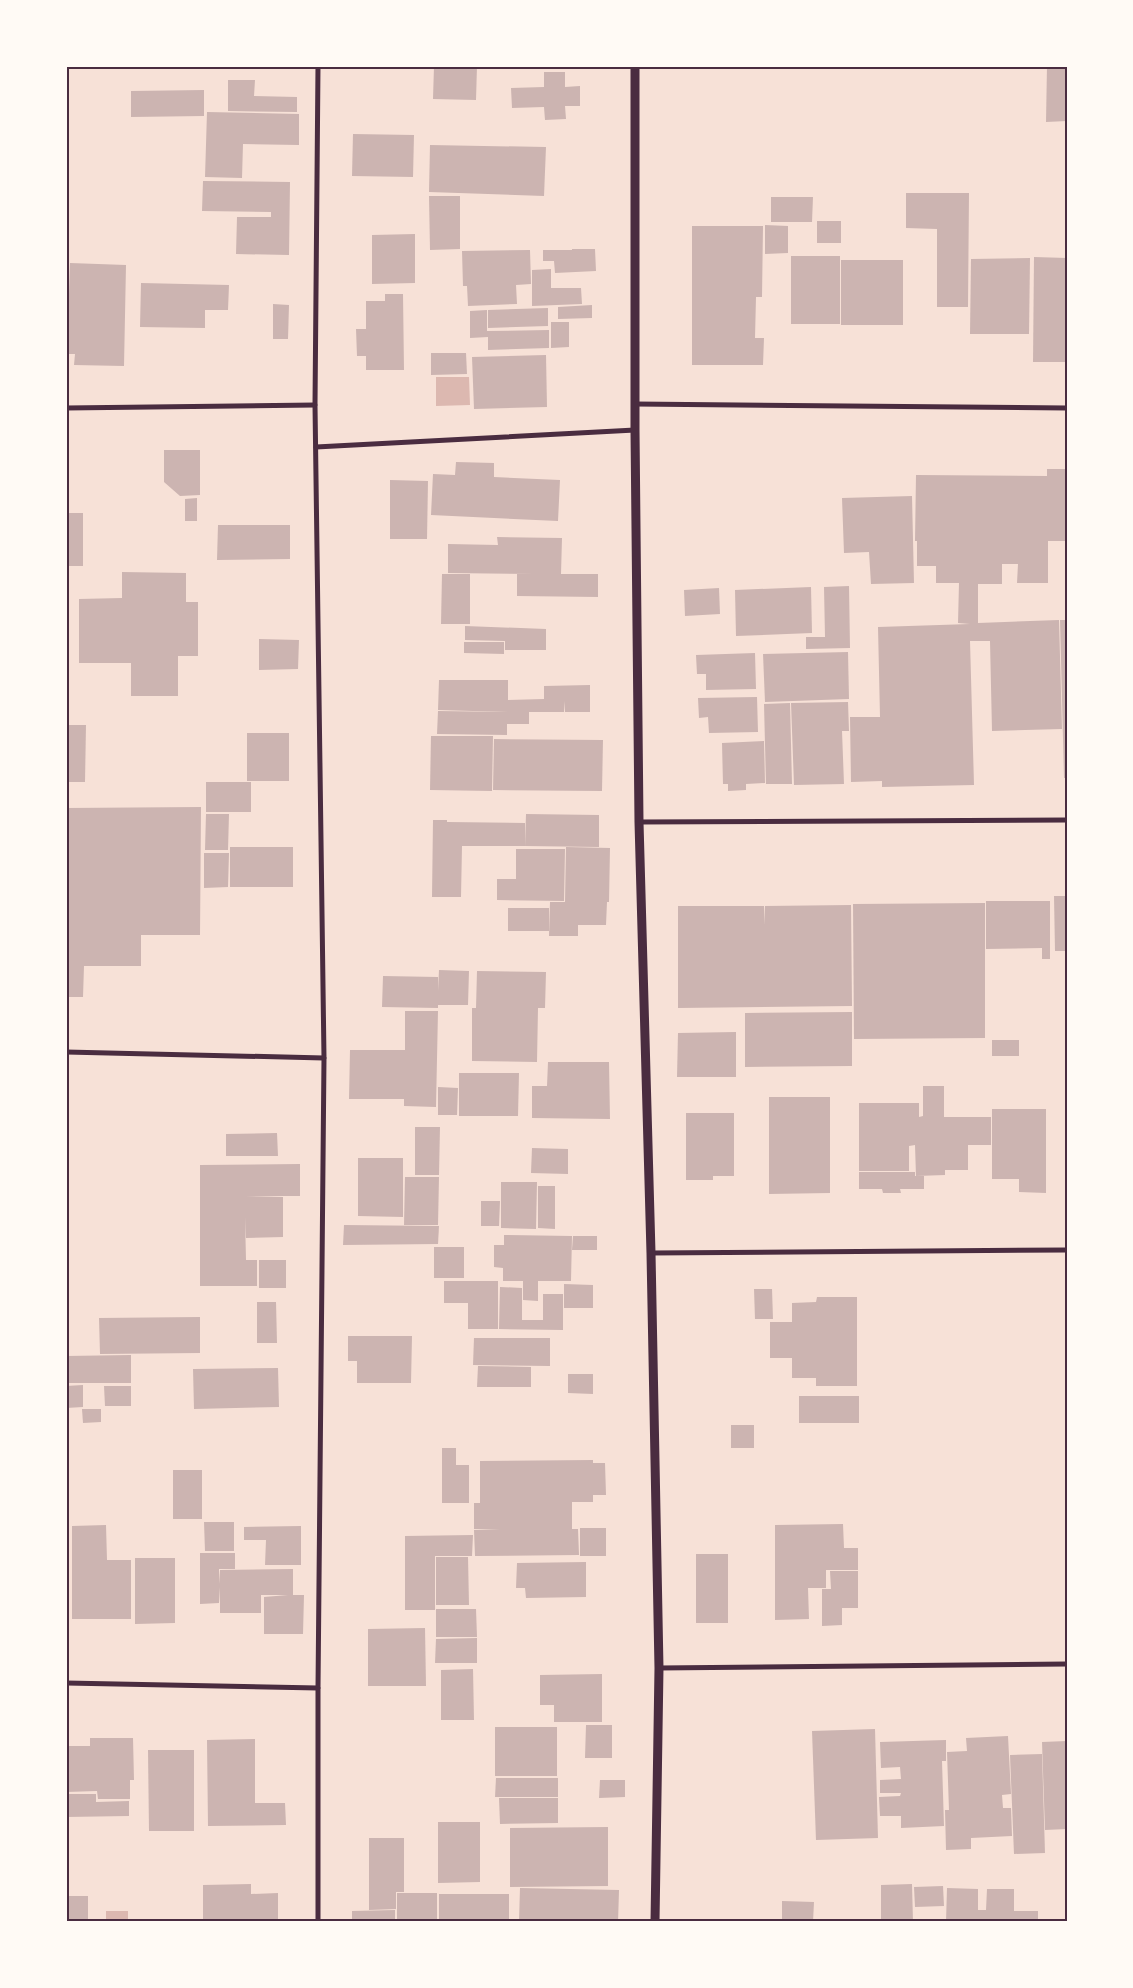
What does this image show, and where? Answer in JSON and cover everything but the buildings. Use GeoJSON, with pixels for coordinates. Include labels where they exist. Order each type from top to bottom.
{"type":"FeatureCollection","features":[{"type":"Feature","properties":{"kind":"street"},"geometry":{"type":"LineString","coordinates":[[318,66],[315,405],[324,1058],[318,1688],[318,1922]]}},
{"type":"Feature","properties":{"kind":"street"},"geometry":{"type":"LineString","coordinates":[[635,66],[635,430],[639,822],[651,1253],[659,1668],[655,1922]]}},
{"type":"Feature","properties":{"kind":"street"},"geometry":{"type":"LineString","coordinates":[[635,404],[1067,408]]}},
{"type":"Feature","properties":{"kind":"street"},"geometry":{"type":"LineString","coordinates":[[66,408],[315,405]]}},
{"type":"Feature","properties":{"kind":"street"},"geometry":{"type":"LineString","coordinates":[[316,447],[635,430]]}},
{"type":"Feature","properties":{"kind":"street"},"geometry":{"type":"LineString","coordinates":[[639,822],[1067,820]]}},
{"type":"Feature","properties":{"kind":"street"},"geometry":{"type":"LineString","coordinates":[[66,1052],[324,1058]]}},
{"type":"Feature","properties":{"kind":"street"},"geometry":{"type":"LineString","coordinates":[[651,1253],[1067,1250]]}},
{"type":"Feature","properties":{"kind":"street"},"geometry":{"type":"LineString","coordinates":[[659,1668],[1067,1664]]}},
{"type":"Feature","properties":{"kind":"street"},"geometry":{"type":"LineString","coordinates":[[66,1683],[318,1688]]}},
{"type":"Feature","properties":{"kind":"shaded area"},"geometry":{"type":"Polygon","coordinates":[[[436,377],[469,377],[470,405],[436,406],[436,377]]]}},
{"type":"Feature","properties":{"kind":"shaded area"},"geometry":{"type":"Polygon","coordinates":[[[106,1911],[128,1911],[128,1922],[106,1922],[106,1911]]]}}]}
